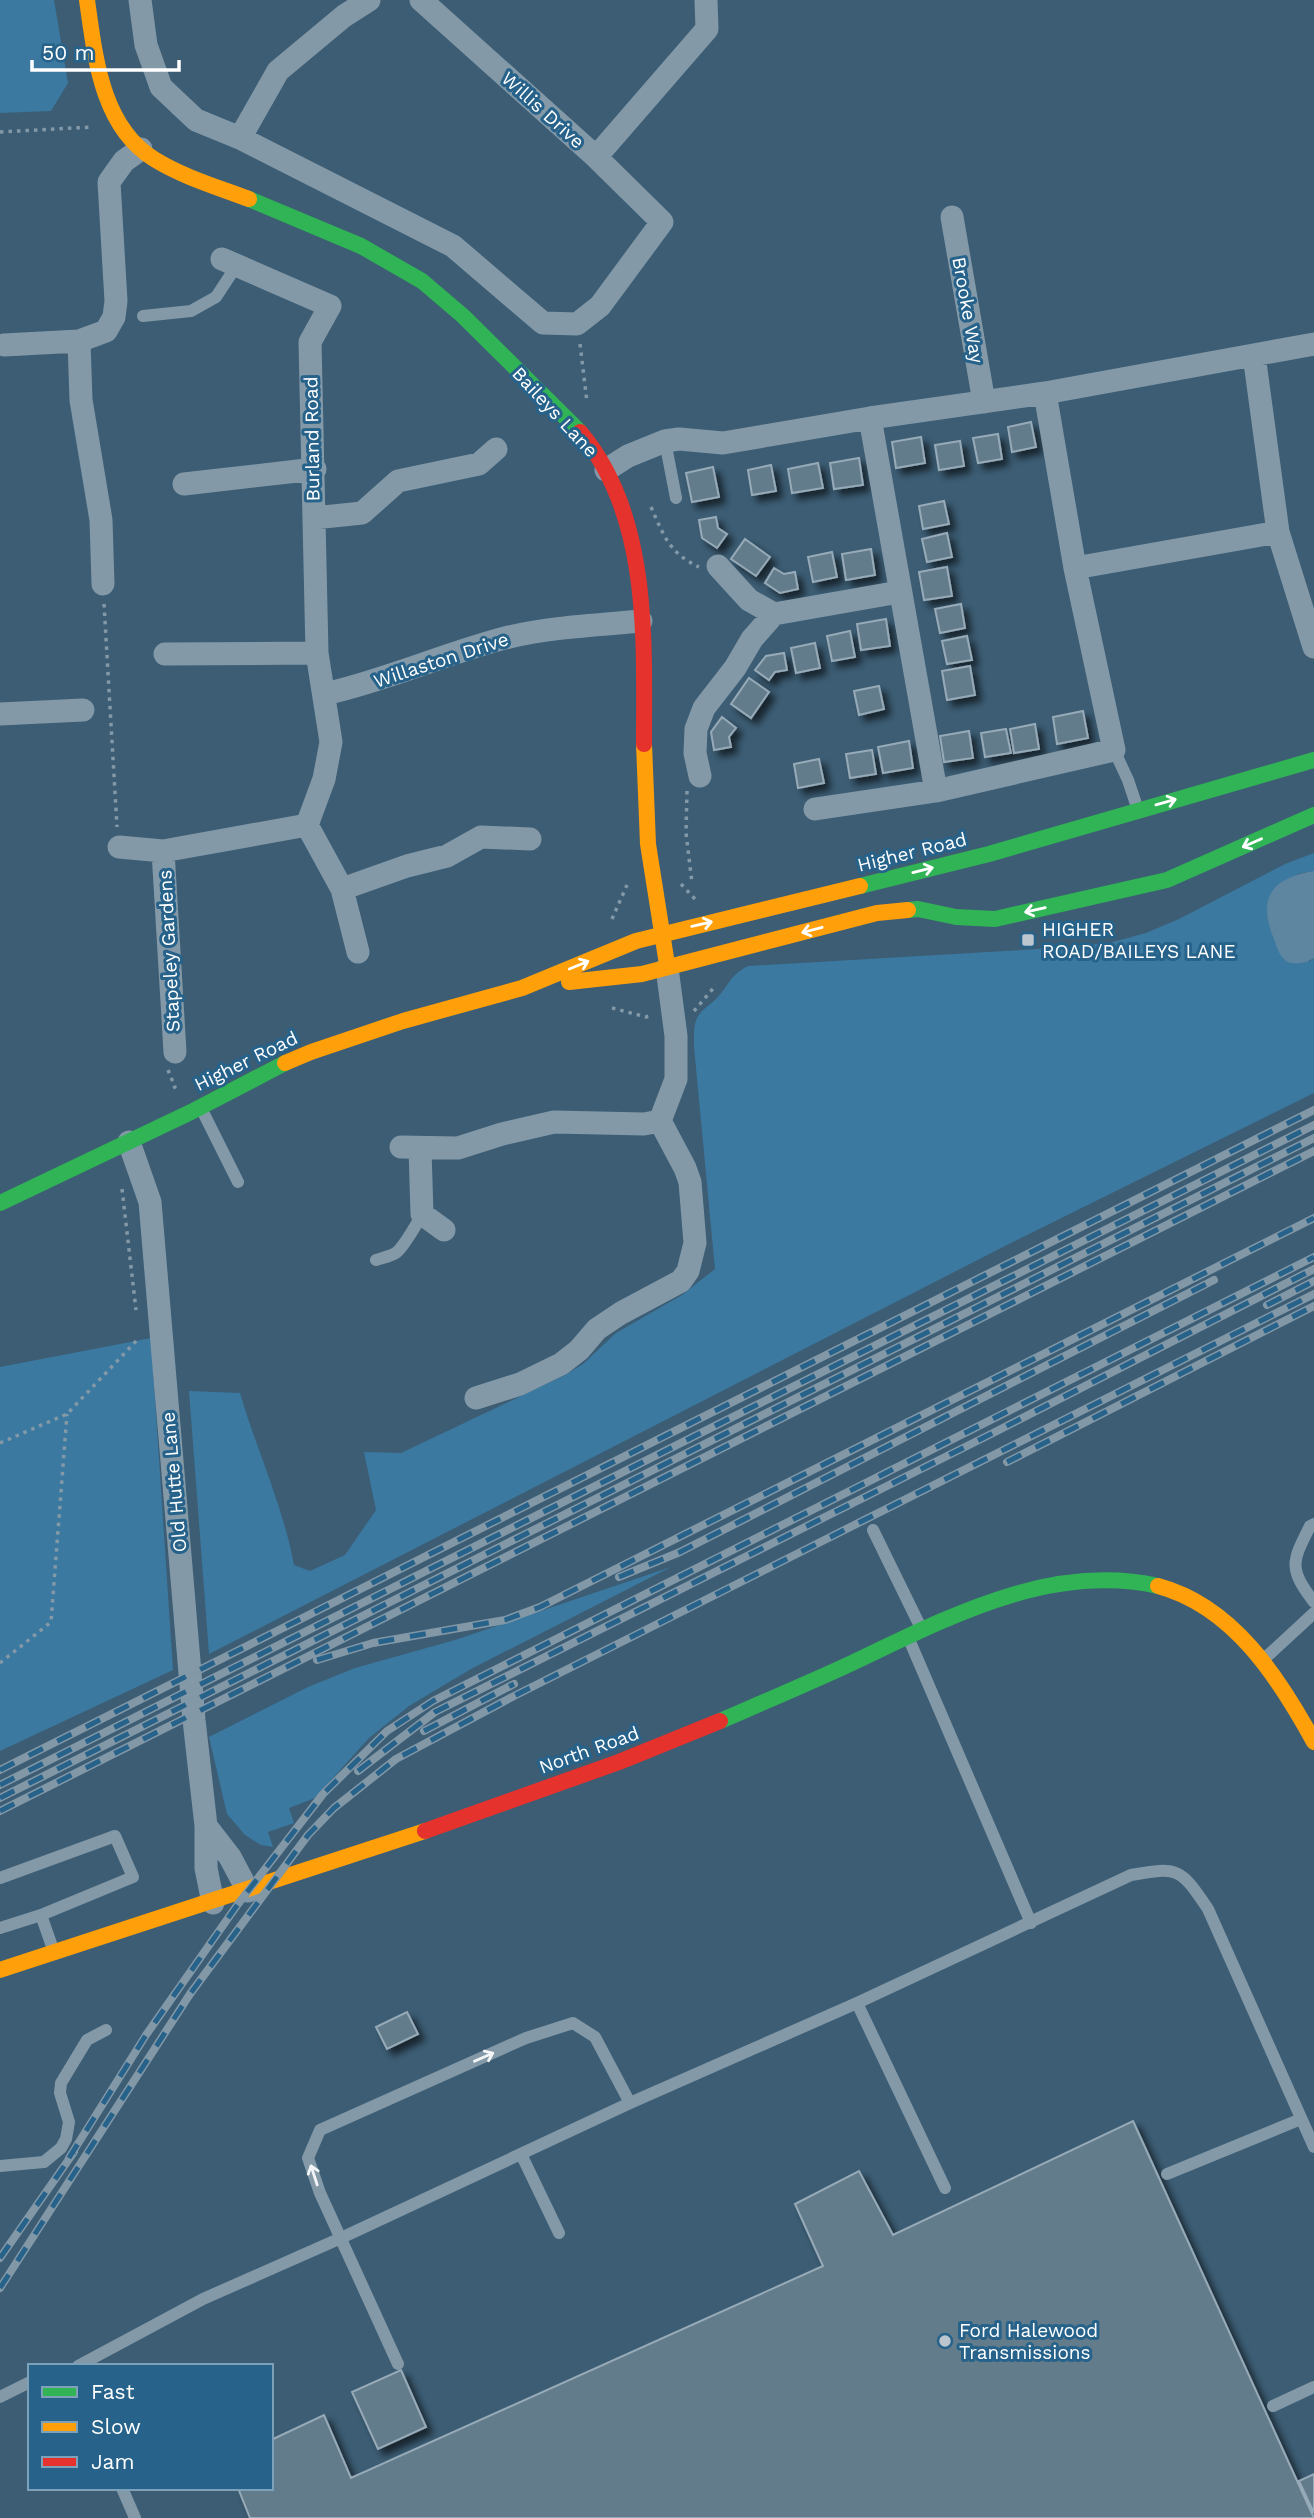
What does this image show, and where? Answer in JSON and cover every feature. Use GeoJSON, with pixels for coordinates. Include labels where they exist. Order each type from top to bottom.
{"type":"FeatureCollection","features":[{"type":"Feature","properties":{"kind":"main road","name":"Baileys Lane"},"geometry":{"type":"LineString","coordinates":[[87,0],[95,51],[106,93],[124,130],[141,149],[164,165],[274,208],[387,260],[439,295],[563,415],[594,449],[623,511],[635,554],[641,621],[646,806],[654,894],[667,968]]}},
{"type":"Feature","properties":{"kind":"main road","name":"Higher Road"},"geometry":{"type":"LineString","coordinates":[[0,1203],[311,1052],[403,1021],[522,988],[636,941],[989,854],[1314,760]]}},
{"type":"Feature","properties":{"kind":"main road","name":"Higher Road"},"geometry":{"type":"LineString","coordinates":[[522,988],[642,974],[877,913],[918,909],[956,917],[995,919],[1167,880],[1314,815]]}},
{"type":"Feature","properties":{"kind":"main road","name":"North Road"},"geometry":{"type":"LineString","coordinates":[[0,1970],[346,1859],[643,1753],[971,1611],[1034,1589],[1088,1579],[1131,1580],[1154,1585],[1185,1596],[1214,1612],[1240,1634],[1286,1691],[1314,1742]]}},
{"type":"Feature","properties":{"kind":"street"},"geometry":{"type":"LineString","coordinates":[[140,0],[146,45],[161,87],[196,120],[240,138],[453,246],[543,323],[577,324]]}},
{"type":"Feature","properties":{"kind":"street"},"geometry":{"type":"LineString","coordinates":[[240,138],[278,71],[339,8],[369,0]]}},
{"type":"Feature","properties":{"kind":"street","name":"Willis Drive"},"geometry":{"type":"LineString","coordinates":[[421,0],[596,157],[662,222],[600,306],[577,324]]}},
{"type":"Feature","properties":{"kind":"street"},"geometry":{"type":"LineString","coordinates":[[596,157],[707,29],[706,0]]}},
{"type":"Feature","properties":{"kind":"street"},"geometry":{"type":"LineString","coordinates":[[4,345],[79,341],[106,331],[114,317],[116,301],[109,182],[124,161],[141,149]]}},
{"type":"Feature","properties":{"kind":"street","name":"Brooke Way"},"geometry":{"type":"LineString","coordinates":[[952,217],[984,402]]}},
{"type":"Feature","properties":{"kind":"street","name":"Burland Road"},"geometry":{"type":"LineString","coordinates":[[230,262],[330,306],[310,342],[315,469],[317,653],[331,742],[324,779],[307,825]]}},
{"type":"Feature","properties":{"kind":"street"},"geometry":{"type":"LineString","coordinates":[[79,341],[81,400],[101,520],[103,584]]}},
{"type":"Feature","properties":{"kind":"street"},"geometry":{"type":"LineString","coordinates":[[606,470],[628,456],[665,441],[680,439],[723,443],[870,418],[1045,393],[1314,344]]}},
{"type":"Feature","properties":{"kind":"street"},"geometry":{"type":"LineString","coordinates":[[1254,355],[1278,532],[1314,647]]}},
{"type":"Feature","properties":{"kind":"street"},"geometry":{"type":"LineString","coordinates":[[816,809],[936,791],[1114,750],[1075,568],[1045,393]]}},
{"type":"Feature","properties":{"kind":"street"},"geometry":{"type":"LineString","coordinates":[[870,418],[936,791]]}},
{"type":"Feature","properties":{"kind":"street"},"geometry":{"type":"LineString","coordinates":[[314,518],[362,513],[398,481],[479,464],[496,449]]}},
{"type":"Feature","properties":{"kind":"street"},"geometry":{"type":"LineString","coordinates":[[184,484],[315,469]]}},
{"type":"Feature","properties":{"kind":"street"},"geometry":{"type":"LineString","coordinates":[[1075,568],[1278,532]]}},
{"type":"Feature","properties":{"kind":"street"},"geometry":{"type":"LineString","coordinates":[[714,570],[748,600],[774,614],[900,592]]}},
{"type":"Feature","properties":{"kind":"street"},"geometry":{"type":"LineString","coordinates":[[693,784],[696,729],[704,708],[735,668],[752,639],[774,614]]}},
{"type":"Feature","properties":{"kind":"street","name":"Willaston Drive"},"geometry":{"type":"LineString","coordinates":[[325,694],[361,686],[434,659],[511,636],[641,621]]}},
{"type":"Feature","properties":{"kind":"street"},"geometry":{"type":"LineString","coordinates":[[165,654],[317,653]]}},
{"type":"Feature","properties":{"kind":"street"},"geometry":{"type":"LineString","coordinates":[[0,714],[83,710]]}},
{"type":"Feature","properties":{"kind":"street"},"geometry":{"type":"LineString","coordinates":[[307,825],[342,889],[358,952]]}},
{"type":"Feature","properties":{"kind":"street","name":"Stapeley Gardens"},"geometry":{"type":"LineString","coordinates":[[119,848],[163,850],[307,825]]}},
{"type":"Feature","properties":{"kind":"street"},"geometry":{"type":"LineString","coordinates":[[342,889],[407,866],[447,856],[481,837],[530,839]]}},
{"type":"Feature","properties":{"kind":"street","name":"Stapeley Gardens"},"geometry":{"type":"LineString","coordinates":[[163,850],[175,1052]]}},
{"type":"Feature","properties":{"kind":"street"},"geometry":{"type":"LineString","coordinates":[[475,1398],[520,1384],[561,1364],[579,1350],[597,1329],[681,1281],[688,1271],[695,1243],[690,1182],[660,1121],[676,1079],[676,1037],[667,968]]}},
{"type":"Feature","properties":{"kind":"street"},"geometry":{"type":"LineString","coordinates":[[444,1230],[422,1214],[410,1148],[458,1148],[554,1122],[644,1124],[660,1121]]}},
{"type":"Feature","properties":{"kind":"street","name":"Old Hutte Lane"},"geometry":{"type":"LineString","coordinates":[[123,1145],[150,1202],[189,1671],[206,1826],[206,1868],[212,1903]]}},
{"type":"Feature","properties":{"kind":"street"},"geometry":{"type":"LineString","coordinates":[[206,1826],[230,1857],[243,1890]]}},
{"type":"Feature","properties":{"kind":"lane"},"geometry":{"type":"LineString","coordinates":[[143,316],[191,311],[216,297],[230,262]]}},
{"type":"Feature","properties":{"kind":"lane"},"geometry":{"type":"LineString","coordinates":[[665,441],[676,498]]}},
{"type":"Feature","properties":{"kind":"lane"},"geometry":{"type":"LineString","coordinates":[[1114,750],[1139,810]]}},
{"type":"Feature","properties":{"kind":"lane"},"geometry":{"type":"LineString","coordinates":[[200,1106],[238,1182]]}},
{"type":"Feature","properties":{"kind":"lane"},"geometry":{"type":"LineString","coordinates":[[376,1260],[397,1252],[407,1236],[414,1231],[422,1214]]}},
{"type":"Feature","properties":{"kind":"lane"},"geometry":{"type":"LineString","coordinates":[[1314,1524],[1310,1526],[1296,1555],[1295,1569],[1299,1583],[1314,1602]]}},
{"type":"Feature","properties":{"kind":"lane"},"geometry":{"type":"LineString","coordinates":[[873,1530],[1031,1923]]}},
{"type":"Feature","properties":{"kind":"lane"},"geometry":{"type":"LineString","coordinates":[[1262,1660],[1314,1613]]}},
{"type":"Feature","properties":{"kind":"lane"},"geometry":{"type":"LineString","coordinates":[[0,1878],[115,1836],[133,1877],[41,1915],[0,1928]]}},
{"type":"Feature","properties":{"kind":"lane"},"geometry":{"type":"LineString","coordinates":[[82,2364],[203,2299],[341,2238],[630,2103],[857,2003],[1131,1875],[1163,1869],[1187,1877],[1208,1909],[1314,2147]]}},
{"type":"Feature","properties":{"kind":"lane"},"geometry":{"type":"LineString","coordinates":[[41,1915],[54,1952]]}},
{"type":"Feature","properties":{"kind":"lane"},"geometry":{"type":"LineString","coordinates":[[857,2003],[946,2188]]}},
{"type":"Feature","properties":{"kind":"lane"},"geometry":{"type":"LineString","coordinates":[[398,2364],[320,2193],[308,2158],[320,2130],[526,2038],[573,2023],[595,2037],[630,2103]]}},
{"type":"Feature","properties":{"kind":"lane"},"geometry":{"type":"LineString","coordinates":[[0,2166],[44,2162],[61,2148],[66,2139],[68,2122],[64,2100],[60,2094],[61,2083],[87,2040],[106,2030]]}},
{"type":"Feature","properties":{"kind":"lane"},"geometry":{"type":"LineString","coordinates":[[1167,2174],[1301,2119]]}},
{"type":"Feature","properties":{"kind":"lane"},"geometry":{"type":"LineString","coordinates":[[521,2154],[559,2233]]}},
{"type":"Feature","properties":{"kind":"lane"},"geometry":{"type":"LineString","coordinates":[[0,2397],[28,2383]]}},
{"type":"Feature","properties":{"kind":"lane"},"geometry":{"type":"LineString","coordinates":[[1273,2406],[1314,2387]]}},
{"type":"Feature","properties":{"kind":"lane"},"geometry":{"type":"LineString","coordinates":[[123,2490],[135,2518]]}},
{"type":"Feature","properties":{"kind":"path"},"geometry":{"type":"LineString","coordinates":[[0,132],[77,128]]}},
{"type":"Feature","properties":{"kind":"path"},"geometry":{"type":"LineString","coordinates":[[577,324],[589,413]]}},
{"type":"Feature","properties":{"kind":"path"},"geometry":{"type":"LineString","coordinates":[[650,505],[669,545],[680,557],[714,570]]}},
{"type":"Feature","properties":{"kind":"path"},"geometry":{"type":"LineString","coordinates":[[103,584],[119,848]]}},
{"type":"Feature","properties":{"kind":"path"},"geometry":{"type":"LineString","coordinates":[[692,883],[686,833],[693,784]]}},
{"type":"Feature","properties":{"kind":"path"},"geometry":{"type":"LineString","coordinates":[[123,1145],[136,1312]]}},
{"type":"Feature","properties":{"kind":"path"},"geometry":{"type":"LineString","coordinates":[[0,1443],[67,1414],[139,1338],[138,1325]]}},
{"type":"Feature","properties":{"kind":"path"},"geometry":{"type":"LineString","coordinates":[[0,1663],[51,1622],[67,1414]]}},
{"type":"Feature","properties":{"kind":"shaded area"},"geometry":{"type":"Polygon","coordinates":[[[0,0],[54,0],[68,83],[51,111],[0,113],[0,0]]]}},
{"type":"Feature","properties":{"kind":"shaded area"},"geometry":{"type":"Polygon","coordinates":[[[1314,853],[1314,871],[1297,874],[1309,962],[1314,958],[1314,1093],[1001,1248],[209,1654],[189,1391],[240,1393],[283,1521],[294,1565],[310,1571],[345,1555],[376,1510],[364,1452],[401,1453],[563,1376],[583,1364],[616,1333],[682,1295],[715,1269],[694,1028],[701,1012],[742,969],[748,966],[1073,947],[1113,942],[1146,933],[1179,919],[1285,864],[1314,853]]]}},
{"type":"Feature","properties":{"kind":"shaded area"},"geometry":{"type":"Polygon","coordinates":[[[1314,871],[1314,958],[1301,963],[1291,963],[1282,957],[1277,948],[1269,925],[1268,901],[1278,885],[1287,879],[1314,871]]]}},
{"type":"Feature","properties":{"kind":"shaded area"},"geometry":{"type":"Polygon","coordinates":[[[151,1338],[173,1670],[0,1751],[0,1367],[151,1338]]]}},
{"type":"Feature","properties":{"kind":"shaded area"},"geometry":{"type":"Polygon","coordinates":[[[671,1567],[471,1669],[409,1706],[369,1738],[315,1798],[289,1808],[294,1823],[268,1832],[273,1847],[261,1845],[245,1835],[227,1814],[209,1737],[308,1687],[355,1668],[455,1640],[671,1567]]]}},
{"type":"Feature","properties":{"kind":"building"},"geometry":{"type":"Polygon","coordinates":[[[1031,422],[1036,447],[1012,452],[1008,427],[1031,422]]]}},
{"type":"Feature","properties":{"kind":"building"},"geometry":{"type":"Polygon","coordinates":[[[998,434],[1002,459],[978,463],[973,438],[998,434]]]}},
{"type":"Feature","properties":{"kind":"building"},"geometry":{"type":"Polygon","coordinates":[[[921,437],[925,463],[896,468],[892,442],[921,437]]]}},
{"type":"Feature","properties":{"kind":"building"},"geometry":{"type":"Polygon","coordinates":[[[960,441],[964,466],[939,470],[935,445],[960,441]]]}},
{"type":"Feature","properties":{"kind":"building"},"geometry":{"type":"Polygon","coordinates":[[[859,458],[863,485],[834,489],[830,463],[859,458]]]}},
{"type":"Feature","properties":{"kind":"building"},"geometry":{"type":"Polygon","coordinates":[[[818,463],[823,488],[792,493],[788,469],[818,463]]]}},
{"type":"Feature","properties":{"kind":"building"},"geometry":{"type":"Polygon","coordinates":[[[771,465],[776,491],[752,495],[748,470],[771,465]]]}},
{"type":"Feature","properties":{"kind":"building"},"geometry":{"type":"Polygon","coordinates":[[[713,467],[719,497],[692,502],[686,473],[713,467]]]}},
{"type":"Feature","properties":{"kind":"building"},"geometry":{"type":"Polygon","coordinates":[[[944,501],[949,524],[923,529],[919,506],[944,501]]]}},
{"type":"Feature","properties":{"kind":"building"},"geometry":{"type":"Polygon","coordinates":[[[716,517],[718,528],[727,534],[717,548],[702,538],[699,520],[716,517]]]}},
{"type":"Feature","properties":{"kind":"building"},"geometry":{"type":"Polygon","coordinates":[[[947,533],[952,557],[927,562],[922,539],[947,533]]]}},
{"type":"Feature","properties":{"kind":"building"},"geometry":{"type":"Polygon","coordinates":[[[745,539],[770,557],[756,576],[731,559],[745,539]]]}},
{"type":"Feature","properties":{"kind":"building"},"geometry":{"type":"Polygon","coordinates":[[[871,549],[875,575],[846,580],[842,554],[871,549]]]}},
{"type":"Feature","properties":{"kind":"building"},"geometry":{"type":"Polygon","coordinates":[[[832,552],[837,577],[813,582],[808,557],[832,552]]]}},
{"type":"Feature","properties":{"kind":"building"},"geometry":{"type":"Polygon","coordinates":[[[947,567],[952,596],[924,600],[919,572],[947,567]]]}},
{"type":"Feature","properties":{"kind":"building"},"geometry":{"type":"Polygon","coordinates":[[[774,568],[784,574],[795,572],[798,589],[780,593],[765,583],[774,568]]]}},
{"type":"Feature","properties":{"kind":"building"},"geometry":{"type":"Polygon","coordinates":[[[961,604],[965,628],[940,633],[935,609],[961,604]]]}},
{"type":"Feature","properties":{"kind":"building"},"geometry":{"type":"Polygon","coordinates":[[[886,619],[890,646],[861,650],[857,624],[886,619]]]}},
{"type":"Feature","properties":{"kind":"building"},"geometry":{"type":"Polygon","coordinates":[[[850,631],[855,657],[832,661],[827,636],[850,631]]]}},
{"type":"Feature","properties":{"kind":"building"},"geometry":{"type":"Polygon","coordinates":[[[967,636],[972,660],[947,664],[942,641],[967,636]]]}},
{"type":"Feature","properties":{"kind":"building"},"geometry":{"type":"Polygon","coordinates":[[[815,643],[820,668],[796,673],[791,648],[815,643]]]}},
{"type":"Feature","properties":{"kind":"building"},"geometry":{"type":"Polygon","coordinates":[[[784,653],[787,670],[775,672],[769,680],[755,670],[766,656],[784,653]]]}},
{"type":"Feature","properties":{"kind":"building"},"geometry":{"type":"Polygon","coordinates":[[[970,666],[975,695],[947,700],[942,671],[970,666]]]}},
{"type":"Feature","properties":{"kind":"building"},"geometry":{"type":"Polygon","coordinates":[[[749,678],[769,692],[751,718],[731,704],[749,678]]]}},
{"type":"Feature","properties":{"kind":"building"},"geometry":{"type":"Polygon","coordinates":[[[879,686],[884,709],[859,715],[854,691],[879,686]]]}},
{"type":"Feature","properties":{"kind":"building"},"geometry":{"type":"Polygon","coordinates":[[[1083,711],[1088,738],[1057,744],[1053,717],[1083,711]]]}},
{"type":"Feature","properties":{"kind":"building"},"geometry":{"type":"Polygon","coordinates":[[[722,717],[736,728],[729,737],[731,747],[714,750],[711,732],[722,717]]]}},
{"type":"Feature","properties":{"kind":"building"},"geometry":{"type":"Polygon","coordinates":[[[1035,724],[1039,749],[1014,753],[1010,729],[1035,724]]]}},
{"type":"Feature","properties":{"kind":"building"},"geometry":{"type":"Polygon","coordinates":[[[1006,729],[1011,753],[985,757],[981,733],[1006,729]]]}},
{"type":"Feature","properties":{"kind":"building"},"geometry":{"type":"Polygon","coordinates":[[[969,731],[973,758],[944,762],[940,736],[969,731]]]}},
{"type":"Feature","properties":{"kind":"building"},"geometry":{"type":"Polygon","coordinates":[[[909,741],[913,768],[883,773],[878,747],[909,741]]]}},
{"type":"Feature","properties":{"kind":"building"},"geometry":{"type":"Polygon","coordinates":[[[872,750],[876,774],[850,778],[846,754],[872,750]]]}},
{"type":"Feature","properties":{"kind":"building"},"geometry":{"type":"Polygon","coordinates":[[[819,759],[824,783],[798,788],[794,764],[819,759]]]}},
{"type":"Feature","properties":{"kind":"building"},"geometry":{"type":"Polygon","coordinates":[[[407,2012],[418,2034],[387,2049],[376,2027],[407,2012]]]}},
{"type":"Feature","properties":{"kind":"building","name":"Ford Halewood Transmissions"},"geometry":{"type":"Polygon","coordinates":[[[1133,2121],[1314,2518],[250,2518],[239,2490],[273,2490],[273,2439],[324,2415],[351,2478],[823,2266],[795,2204],[859,2171],[893,2235],[1133,2121]]]}},
{"type":"Feature","properties":{"kind":"building"},"geometry":{"type":"Polygon","coordinates":[[[401,2370],[426,2427],[378,2449],[352,2392],[401,2370]]]}},
{"type":"Feature","properties":{"kind":"building"},"geometry":{"type":"Polygon","coordinates":[[[1314,2474],[1314,2513],[1299,2481],[1314,2474]]]}},
{"type":"Feature","properties":{"kind":"railway"},"geometry":{"type":"LineString","coordinates":[[0,1770],[1314,1110]]}},
{"type":"Feature","properties":{"kind":"railway"},"geometry":{"type":"LineString","coordinates":[[0,1785],[1314,1125]]}},
{"type":"Feature","properties":{"kind":"railway"},"geometry":{"type":"LineString","coordinates":[[0,1798],[1314,1138]]}},
{"type":"Feature","properties":{"kind":"railway"},"geometry":{"type":"LineString","coordinates":[[0,1811],[1314,1151]]}},
{"type":"Feature","properties":{"kind":"railway"},"geometry":{"type":"LineString","coordinates":[[317,1660],[373,1643],[505,1620],[540,1607],[1314,1218]]}},
{"type":"Feature","properties":{"kind":"railway"},"geometry":{"type":"LineString","coordinates":[[69,2158],[146,2035],[238,1904],[323,1794],[387,1731],[433,1701],[1314,1257]]}},
{"type":"Feature","properties":{"kind":"railway"},"geometry":{"type":"LineString","coordinates":[[358,1771],[435,1712],[1314,1269]]}},
{"type":"Feature","properties":{"kind":"railway"},"geometry":{"type":"LineString","coordinates":[[619,1577],[680,1552],[1214,1280]]}},
{"type":"Feature","properties":{"kind":"railway"},"geometry":{"type":"LineString","coordinates":[[1267,1305],[1314,1281]]}},
{"type":"Feature","properties":{"kind":"railway"},"geometry":{"type":"LineString","coordinates":[[0,2288],[190,1994],[308,1835],[334,1808],[396,1759],[514,1696],[1314,1294]]}},
{"type":"Feature","properties":{"kind":"railway"},"geometry":{"type":"LineString","coordinates":[[1007,1462],[1314,1306]]}},
{"type":"Feature","properties":{"kind":"railway"},"geometry":{"type":"LineString","coordinates":[[424,1731],[514,1684]]}},
{"type":"Feature","properties":{"kind":"railway"},"geometry":{"type":"LineString","coordinates":[[0,2258],[74,2152]]}},
{"type":"Feature","properties":{"kind":"traffic: fast"},"geometry":{"type":"LineString","coordinates":[[249,199],[361,246],[422,281],[463,316],[580,432]]}},
{"type":"Feature","properties":{"kind":"traffic: fast"},"geometry":{"type":"LineString","coordinates":[[860,886],[989,854],[1314,760]]}},
{"type":"Feature","properties":{"kind":"traffic: fast"},"geometry":{"type":"LineString","coordinates":[[908,910],[995,919],[1167,880],[1314,815]]}},
{"type":"Feature","properties":{"kind":"traffic: fast"},"geometry":{"type":"LineString","coordinates":[[0,1203],[191,1112],[285,1063]]}},
{"type":"Feature","properties":{"kind":"traffic: fast"},"geometry":{"type":"LineString","coordinates":[[720,1721],[925,1629],[1000,1599],[1039,1588],[1078,1582],[1118,1581],[1158,1586]]}},
{"type":"Feature","properties":{"kind":"traffic: slow"},"geometry":{"type":"LineString","coordinates":[[87,0],[93,44],[104,88],[122,128],[136,145],[154,159],[200,181],[249,199]]}},
{"type":"Feature","properties":{"kind":"traffic: slow"},"geometry":{"type":"LineString","coordinates":[[644,744],[648,844],[666,958]]}},
{"type":"Feature","properties":{"kind":"traffic: slow"},"geometry":{"type":"LineString","coordinates":[[285,1063],[403,1021],[522,988],[636,941],[860,886]]}},
{"type":"Feature","properties":{"kind":"traffic: slow"},"geometry":{"type":"LineString","coordinates":[[569,982],[642,974],[877,913],[908,910]]}},
{"type":"Feature","properties":{"kind":"traffic: slow"},"geometry":{"type":"LineString","coordinates":[[1158,1586],[1185,1596],[1231,1627],[1269,1670],[1314,1742]]}},
{"type":"Feature","properties":{"kind":"traffic: slow"},"geometry":{"type":"LineString","coordinates":[[0,1970],[425,1831]]}},
{"type":"Feature","properties":{"kind":"traffic: jam"},"geometry":{"type":"LineString","coordinates":[[580,432],[603,465],[620,502],[631,540],[639,581],[642,622],[644,744]]}},
{"type":"Feature","properties":{"kind":"traffic: jam"},"geometry":{"type":"LineString","coordinates":[[425,1831],[619,1762],[720,1721]]}},
{"type":"Feature","properties":{"kind":"place","name":"HIGHER ROAD/BAILEYS LANE"},"geometry":{"type":"Point","coordinates":[1028,940]}},
{"type":"Feature","properties":{"kind":"place","name":"Ford Halewood Transmissions"},"geometry":{"type":"Point","coordinates":[945,2341]}}]}
